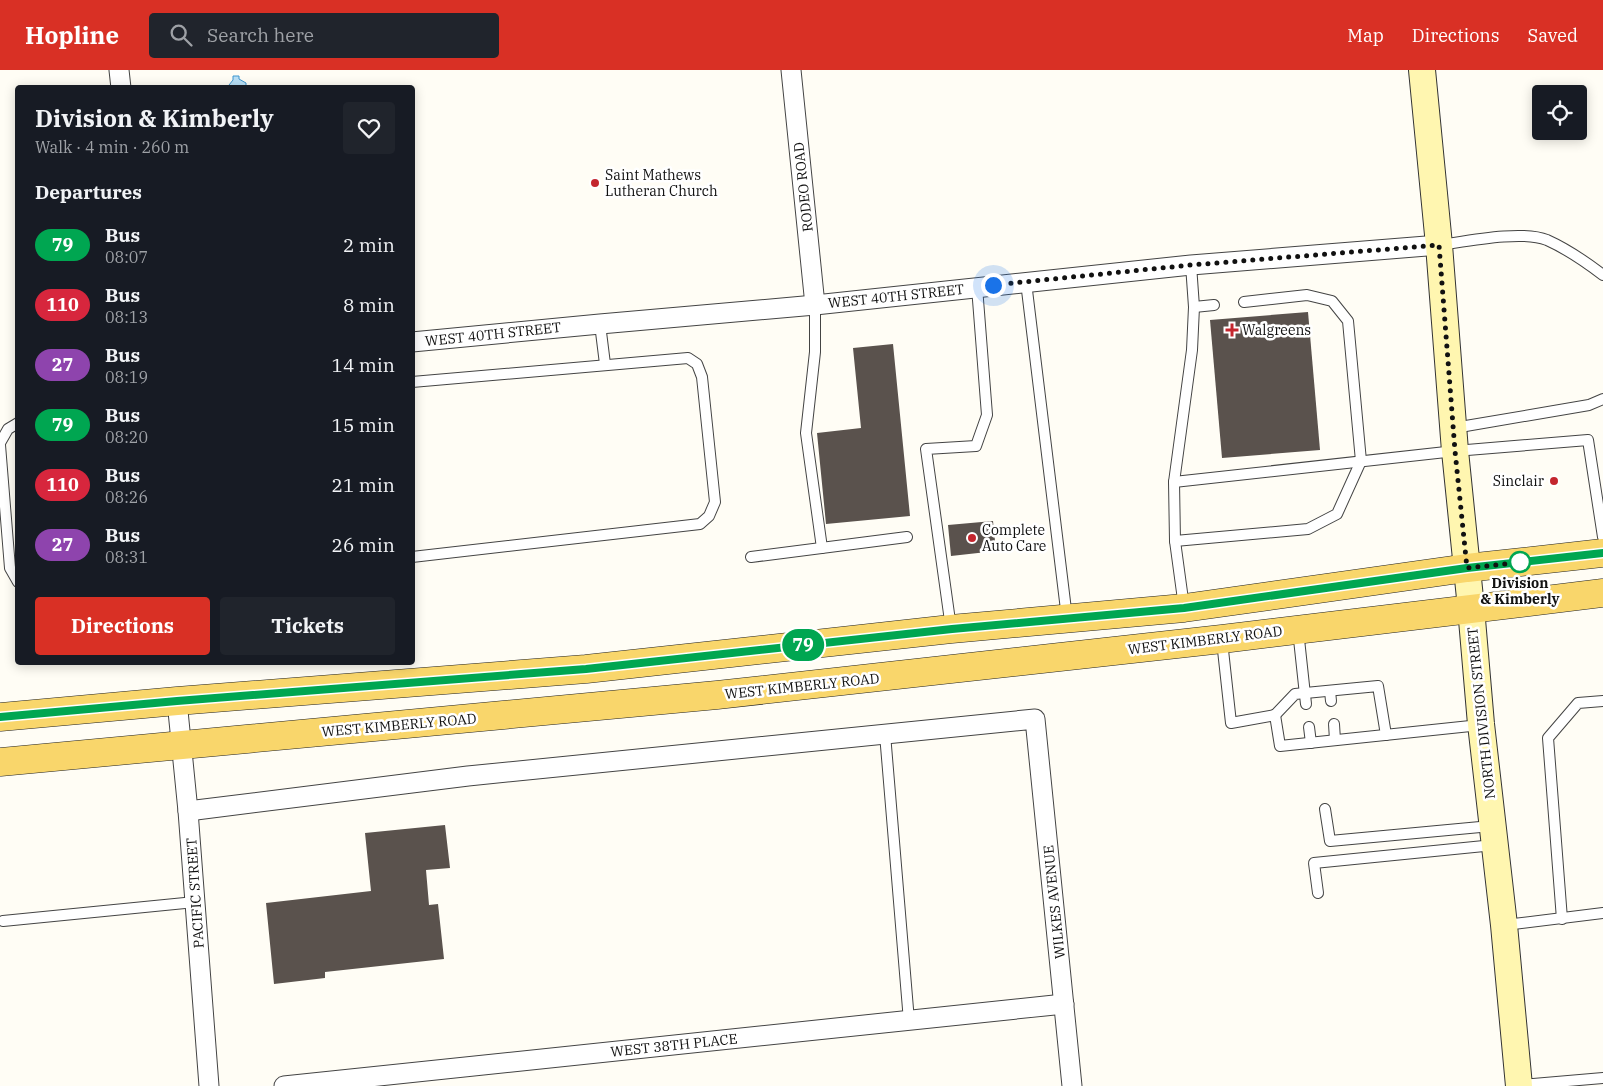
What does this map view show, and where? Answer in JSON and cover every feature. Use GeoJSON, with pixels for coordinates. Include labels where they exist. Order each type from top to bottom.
{"type":"FeatureCollection","features":[{"type":"Feature","properties":{"kind":"main road","name":"NORTH DIVISION STREET"},"geometry":{"type":"LineString","coordinates":[[1422,70],[1481,724],[1504,925],[1519,1086]]}},
{"type":"Feature","properties":{"kind":"main road"},"geometry":{"type":"LineString","coordinates":[[0,717],[586,669],[952,629],[1184,608],[1467,568],[1603,553]]}},
{"type":"Feature","properties":{"kind":"main road","name":"WEST KIMBERLY ROAD"},"geometry":{"type":"LineString","coordinates":[[0,762],[717,695],[1222,639],[1603,593]]}},
{"type":"Feature","properties":{"kind":"street"},"geometry":{"type":"LineString","coordinates":[[119,70],[121,85]]}},
{"type":"Feature","properties":{"kind":"street","name":"RODEO ROAD"},"geometry":{"type":"LineString","coordinates":[[791,70],[815,305]]}},
{"type":"Feature","properties":{"kind":"street","name":"WEST 40TH STREET"},"geometry":{"type":"LineString","coordinates":[[415,342],[815,305],[1191,265],[1439,245]]}},
{"type":"Feature","properties":{"kind":"street","name":"PACIFIC STREET"},"geometry":{"type":"LineString","coordinates":[[177,701],[188,810],[209,1086]]}},
{"type":"Feature","properties":{"kind":"street","name":"WILKES AVENUE"},"geometry":{"type":"LineString","coordinates":[[884,734],[1035,719],[1072,1086]]}},
{"type":"Feature","properties":{"kind":"street"},"geometry":{"type":"LineString","coordinates":[[188,810],[475,776],[884,734]]}},
{"type":"Feature","properties":{"kind":"street","name":"WEST 38TH PLACE"},"geometry":{"type":"LineString","coordinates":[[284,1086],[1064,1004]]}},
{"type":"Feature","properties":{"kind":"lane"},"geometry":{"type":"LineString","coordinates":[[1439,245],[1516,235],[1546,240],[1588,263],[1603,275]]}},
{"type":"Feature","properties":{"kind":"lane"},"geometry":{"type":"LineString","coordinates":[[1184,608],[1175,541],[1174,482],[1192,350],[1194,307],[1191,265]]}},
{"type":"Feature","properties":{"kind":"lane"},"geometry":{"type":"LineString","coordinates":[[1026,282],[1066,618]]}},
{"type":"Feature","properties":{"kind":"lane"},"geometry":{"type":"LineString","coordinates":[[952,629],[926,449],[976,446],[987,415],[977,287]]}},
{"type":"Feature","properties":{"kind":"lane"},"geometry":{"type":"LineString","coordinates":[[1175,541],[1308,529],[1337,514],[1361,461],[1348,321],[1332,301],[1307,295],[1244,302]]}},
{"type":"Feature","properties":{"kind":"lane"},"geometry":{"type":"LineString","coordinates":[[815,305],[815,352],[806,433],[822,548]]}},
{"type":"Feature","properties":{"kind":"lane"},"geometry":{"type":"LineString","coordinates":[[1194,307],[1214,305]]}},
{"type":"Feature","properties":{"kind":"lane"},"geometry":{"type":"LineString","coordinates":[[600,324],[605,364]]}},
{"type":"Feature","properties":{"kind":"lane"},"geometry":{"type":"LineString","coordinates":[[415,382],[688,358],[697,364],[702,377],[715,502],[709,516],[700,524],[415,556]]}},
{"type":"Feature","properties":{"kind":"lane"},"geometry":{"type":"LineString","coordinates":[[1174,482],[1361,461],[1589,405],[1603,399]]}},
{"type":"Feature","properties":{"kind":"lane"},"geometry":{"type":"LineString","coordinates":[[15,425],[8,429],[0,444],[10,568],[15,577]]}},
{"type":"Feature","properties":{"kind":"lane"},"geometry":{"type":"LineString","coordinates":[[1454,439],[1588,440],[1603,537]]}},
{"type":"Feature","properties":{"kind":"lane"},"geometry":{"type":"LineString","coordinates":[[751,557],[907,537]]}},
{"type":"Feature","properties":{"kind":"lane"},"geometry":{"type":"LineString","coordinates":[[1298,629],[1305,699]]}},
{"type":"Feature","properties":{"kind":"lane"},"geometry":{"type":"LineString","coordinates":[[1222,639],[1231,723],[1275,715],[1295,694],[1305,699],[1378,686],[1386,735]]}},
{"type":"Feature","properties":{"kind":"lane"},"geometry":{"type":"LineString","coordinates":[[1562,918],[1548,738],[1578,703],[1603,701]]}},
{"type":"Feature","properties":{"kind":"lane"},"geometry":{"type":"LineString","coordinates":[[1275,715],[1280,746],[1481,724]]}},
{"type":"Feature","properties":{"kind":"lane"},"geometry":{"type":"LineString","coordinates":[[1334,724],[1336,740]]}},
{"type":"Feature","properties":{"kind":"lane"},"geometry":{"type":"LineString","coordinates":[[1309,727],[1311,743]]}},
{"type":"Feature","properties":{"kind":"lane"},"geometry":{"type":"LineString","coordinates":[[884,734],[909,1021]]}},
{"type":"Feature","properties":{"kind":"lane"},"geometry":{"type":"LineString","coordinates":[[1325,809],[1330,841],[1493,835]]}},
{"type":"Feature","properties":{"kind":"lane"},"geometry":{"type":"LineString","coordinates":[[1318,893],[1314,863],[1493,835]]}},
{"type":"Feature","properties":{"kind":"lane"},"geometry":{"type":"LineString","coordinates":[[4,921],[195,902]]}},
{"type":"Feature","properties":{"kind":"lane"},"geometry":{"type":"LineString","coordinates":[[1504,925],[1603,914]]}},
{"type":"Feature","properties":{"kind":"lane"},"geometry":{"type":"LineString","coordinates":[[1519,1086],[1603,1078]]}},
{"type":"Feature","properties":{"kind":"water"},"geometry":{"type":"Polygon","coordinates":[[[233,76],[239,76],[239,79],[246,83],[246,85],[229,85],[233,80],[233,76]]]}},
{"type":"Feature","properties":{"kind":"building","name":"Walgreens"},"geometry":{"type":"Polygon","coordinates":[[[1308,312],[1320,450],[1222,458],[1210,320],[1308,312]]]}},
{"type":"Feature","properties":{"kind":"building"},"geometry":{"type":"Polygon","coordinates":[[[893,344],[910,516],[826,524],[817,433],[861,428],[853,348],[893,344]]]}},
{"type":"Feature","properties":{"kind":"building","name":"Complete Auto Care"},"geometry":{"type":"Polygon","coordinates":[[[993,521],[996,551],[951,556],[948,525],[993,521]]]}},
{"type":"Feature","properties":{"kind":"building"},"geometry":{"type":"Polygon","coordinates":[[[445,825],[450,868],[426,870],[429,905],[438,904],[444,959],[325,972],[325,978],[274,984],[266,903],[371,891],[365,833],[445,825]]]}},
{"type":"Feature","properties":{"kind":"bus line","name":"79"},"geometry":{"type":"LineString","coordinates":[[0,717],[586,669],[952,629],[1184,608],[1467,568],[1603,553]]}},
{"type":"Feature","properties":{"kind":"place","name":"Saint Mathews Lutheran Church"},"geometry":{"type":"Point","coordinates":[595,183]}},
{"type":"Feature","properties":{"kind":"place","name":"Walgreens"},"geometry":{"type":"Point","coordinates":[1232,330]}},
{"type":"Feature","properties":{"kind":"place","name":"Sinclair"},"geometry":{"type":"Point","coordinates":[1554,481]}},
{"type":"Feature","properties":{"kind":"place","name":"Complete Auto Care"},"geometry":{"type":"Point","coordinates":[972,538]}},
{"type":"Feature","properties":{"kind":"place","name":"Division & Kimberly"},"geometry":{"type":"Point","coordinates":[1520,562]}},
{"type":"Feature","properties":{"kind":"route"},"geometry":{"type":"LineString","coordinates":[[993,285],[1191,265],[1439,245],[1455,451],[1467,568],[1525,562],[1520,562]]}}]}
